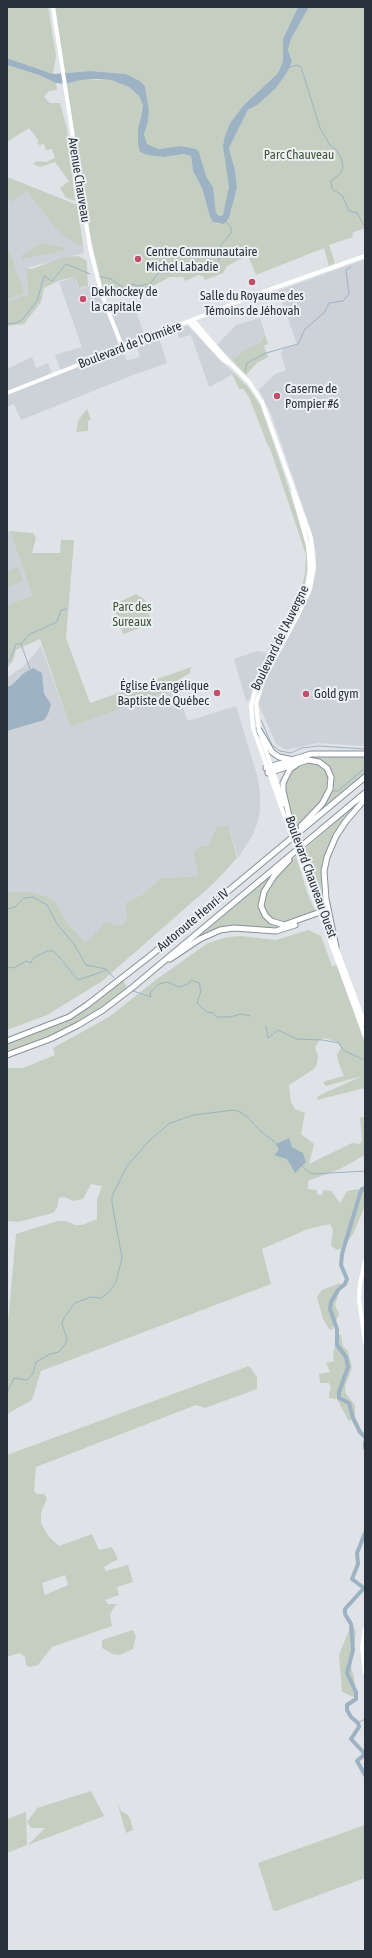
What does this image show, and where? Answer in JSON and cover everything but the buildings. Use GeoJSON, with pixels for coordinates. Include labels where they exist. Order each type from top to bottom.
{"type":"FeatureCollection","features":[{"type":"Feature","properties":{"kind":"highway"},"geometry":{"type":"LineString","coordinates":[[258,730],[272,752],[279,757],[292,760]]}},
{"type":"Feature","properties":{"kind":"highway"},"geometry":{"type":"LineString","coordinates":[[269,770],[292,760],[318,754],[365,754]]}},
{"type":"Feature","properties":{"kind":"highway"},"geometry":{"type":"LineString","coordinates":[[260,864],[316,811],[330,789],[331,777],[323,764],[312,760],[269,770]]}},
{"type":"Feature","properties":{"kind":"highway"},"geometry":{"type":"LineString","coordinates":[[289,822],[283,791],[283,783],[290,770],[298,763]]}},
{"type":"Feature","properties":{"kind":"highway","name":"Autoroute Henri-IV"},"geometry":{"type":"LineString","coordinates":[[7,1041],[69,1016],[88,1005],[365,777]]}},
{"type":"Feature","properties":{"kind":"highway","name":"Autoroute Henri-IV"},"geometry":{"type":"LineString","coordinates":[[7,1055],[50,1039],[103,1010],[365,793]]}},
{"type":"Feature","properties":{"kind":"highway"},"geometry":{"type":"LineString","coordinates":[[322,914],[288,924],[275,923],[263,912],[262,896],[278,871],[357,799]]}},
{"type":"Feature","properties":{"kind":"highway"},"geometry":{"type":"LineString","coordinates":[[336,947],[326,899],[324,871],[327,857],[336,836],[346,821],[365,799]]}},
{"type":"Feature","properties":{"kind":"highway"},"geometry":{"type":"LineString","coordinates":[[132,987],[209,934],[220,930],[234,928],[276,931],[322,914]]}},
{"type":"Feature","properties":{"kind":"main road","name":"Avenue Chauveau"},"geometry":{"type":"LineString","coordinates":[[53,7],[90,248],[102,295],[123,349]]}},
{"type":"Feature","properties":{"kind":"main road","name":"Boulevard de l'Ormière"},"geometry":{"type":"LineString","coordinates":[[7,393],[123,349],[276,287],[365,256]]}},
{"type":"Feature","properties":{"kind":"main road","name":"Boulevard de l'Auvergne"},"geometry":{"type":"LineString","coordinates":[[191,321],[223,360],[231,364],[249,382],[262,402],[311,537],[314,560],[313,572],[307,597],[261,685],[256,709],[258,730]]}},
{"type":"Feature","properties":{"kind":"main road","name":"Boulevard de l'Auvergne"},"geometry":{"type":"LineString","coordinates":[[269,770],[252,722],[252,696],[258,678],[303,595],[310,569],[307,539],[295,501],[292,484]]}},
{"type":"Feature","properties":{"kind":"main road","name":"Boulevard Chauveau Ouest"},"geometry":{"type":"LineString","coordinates":[[258,730],[269,770],[365,1036]]}},
{"type":"Feature","properties":{"kind":"main road","name":"Boulevard Chauveau Ouest"},"geometry":{"type":"LineString","coordinates":[[322,914],[365,1024]]}},
{"type":"Feature","properties":{"kind":"main road"},"geometry":{"type":"LineString","coordinates":[[365,1261],[360,1284],[359,1300],[365,1343]]}},
{"type":"Feature","properties":{"kind":"main road"},"geometry":{"type":"LineString","coordinates":[[365,1628],[362,1647],[365,1673]]}},
{"type":"Feature","properties":{"kind":"shaded area"},"geometry":{"type":"Polygon","coordinates":[[[7,177],[77,205],[84,253],[26,268],[28,294],[7,302],[7,177]]]}},
{"type":"Feature","properties":{"kind":"shaded area"},"geometry":{"type":"Polygon","coordinates":[[[365,259],[365,746],[317,743],[286,750],[276,744],[258,703],[262,687],[312,591],[316,571],[316,553],[311,530],[271,414],[259,390],[275,374],[286,370],[281,354],[283,349],[297,344],[278,291],[365,259]]]}},
{"type":"Feature","properties":{"kind":"shaded area"},"geometry":{"type":"Polygon","coordinates":[[[74,277],[79,289],[98,284],[127,361],[140,357],[136,344],[158,335],[167,363],[21,420],[14,404],[7,407],[7,369],[32,357],[36,368],[48,363],[52,374],[61,371],[55,355],[82,347],[59,282],[74,277]]]}},
{"type":"Feature","properties":{"kind":"shaded area"},"geometry":{"type":"Polygon","coordinates":[[[134,306],[145,336],[123,343],[111,313],[134,306]]]}},
{"type":"Feature","properties":{"kind":"shaded area"},"geometry":{"type":"Polygon","coordinates":[[[260,318],[265,334],[258,345],[246,349],[232,360],[217,345],[236,325],[260,318]]]}},
{"type":"Feature","properties":{"kind":"shaded area"},"geometry":{"type":"Polygon","coordinates":[[[188,326],[234,373],[209,387],[191,335],[179,338],[176,329],[188,326]]]}},
{"type":"Feature","properties":{"kind":"shaded area"},"geometry":{"type":"Polygon","coordinates":[[[10,531],[32,597],[7,605],[7,532],[10,531]]]}},
{"type":"Feature","properties":{"kind":"shaded area"},"geometry":{"type":"Polygon","coordinates":[[[41,646],[70,727],[172,690],[174,686],[188,721],[236,706],[258,779],[260,792],[260,812],[257,824],[252,836],[238,858],[228,825],[216,828],[208,845],[199,847],[198,876],[161,878],[143,894],[125,903],[127,920],[120,926],[105,922],[86,943],[69,925],[55,901],[14,892],[7,892],[7,678],[23,667],[41,646]]]}},
{"type":"Feature","properties":{"kind":"shaded area"},"geometry":{"type":"Polygon","coordinates":[[[257,651],[267,653],[268,657],[256,679],[250,700],[246,701],[234,659],[257,651]]]}},
{"type":"Feature","properties":{"kind":"green space"},"geometry":{"type":"Polygon","coordinates":[[[7,7],[48,7],[56,56],[53,74],[7,58],[7,7]]]}},
{"type":"Feature","properties":{"kind":"green space","name":"Parc Chauveau"},"geometry":{"type":"Polygon","coordinates":[[[55,7],[298,7],[283,39],[283,61],[278,73],[244,105],[230,123],[225,136],[229,187],[224,214],[218,216],[216,213],[213,187],[206,176],[199,152],[180,146],[159,149],[147,144],[144,134],[148,122],[149,110],[145,86],[140,81],[126,74],[91,71],[65,73],[55,7]]]}},
{"type":"Feature","properties":{"kind":"green space","name":"Parc Chauveau"},"geometry":{"type":"Polygon","coordinates":[[[309,7],[365,7],[365,228],[352,233],[353,237],[329,245],[335,263],[329,266],[324,248],[256,275],[248,255],[227,266],[223,273],[205,280],[204,277],[199,275],[185,281],[183,277],[170,277],[136,295],[130,296],[120,292],[104,295],[87,222],[66,84],[81,80],[111,80],[129,87],[139,96],[143,105],[140,116],[138,144],[164,157],[184,154],[191,156],[193,171],[202,188],[210,217],[218,224],[229,218],[237,188],[233,161],[229,148],[248,110],[276,88],[288,71],[292,61],[288,50],[291,39],[309,7]]]}},
{"type":"Feature","properties":{"kind":"green space"},"geometry":{"type":"Polygon","coordinates":[[[7,65],[39,75],[56,83],[57,90],[49,91],[44,97],[50,103],[60,103],[67,129],[75,201],[64,197],[65,196],[60,188],[69,181],[55,162],[40,167],[33,164],[37,161],[46,162],[55,158],[52,149],[46,150],[44,144],[39,145],[37,142],[39,141],[29,128],[7,142],[7,65]]]}},
{"type":"Feature","properties":{"kind":"green space"},"geometry":{"type":"Polygon","coordinates":[[[7,177],[77,205],[83,246],[62,236],[27,191],[11,202],[7,197],[7,177]]]}},
{"type":"Feature","properties":{"kind":"green space"},"geometry":{"type":"Polygon","coordinates":[[[41,243],[62,247],[65,250],[22,259],[22,255],[41,243]]]}},
{"type":"Feature","properties":{"kind":"green space"},"geometry":{"type":"Polygon","coordinates":[[[7,250],[9,250],[24,293],[7,299],[7,250]]]}},
{"type":"Feature","properties":{"kind":"green space"},"geometry":{"type":"Polygon","coordinates":[[[78,256],[86,260],[88,286],[79,288],[73,277],[58,281],[44,288],[41,302],[24,324],[7,326],[7,302],[28,294],[26,268],[32,269],[63,257],[78,256]]]}},
{"type":"Feature","properties":{"kind":"green space"},"geometry":{"type":"Polygon","coordinates":[[[265,334],[268,344],[264,346],[268,357],[257,363],[246,375],[232,360],[246,349],[260,343],[265,334]]]}},
{"type":"Feature","properties":{"kind":"green space"},"geometry":{"type":"Polygon","coordinates":[[[234,373],[248,387],[260,405],[306,542],[308,561],[305,586],[296,605],[270,650],[268,650],[300,595],[305,573],[306,555],[270,448],[249,397],[243,389],[239,389],[232,374],[234,373]]]}},
{"type":"Feature","properties":{"kind":"green space"},"geometry":{"type":"Polygon","coordinates":[[[87,409],[91,420],[88,421],[88,431],[76,432],[79,419],[87,409]]]}},
{"type":"Feature","properties":{"kind":"green space"},"geometry":{"type":"Polygon","coordinates":[[[10,531],[33,533],[36,538],[32,553],[60,553],[61,540],[74,540],[66,638],[90,703],[191,667],[190,673],[173,683],[174,686],[172,690],[70,727],[40,639],[16,650],[13,661],[7,668],[7,605],[32,596],[10,531]]]}},
{"type":"Feature","properties":{"kind":"green space"},"geometry":{"type":"Polygon","coordinates":[[[18,567],[23,581],[7,587],[7,571],[18,567]]]}},
{"type":"Feature","properties":{"kind":"green space","name":"Parc des Sureaux"},"geometry":{"type":"Polygon","coordinates":[[[136,594],[145,600],[152,624],[123,634],[113,605],[136,594]]]}},
{"type":"Feature","properties":{"kind":"green space"},"geometry":{"type":"Polygon","coordinates":[[[327,755],[365,756],[365,773],[321,810],[320,809],[330,792],[328,768],[306,757],[327,755]]]}},
{"type":"Feature","properties":{"kind":"green space"},"geometry":{"type":"Polygon","coordinates":[[[311,762],[324,768],[329,779],[329,784],[318,806],[296,828],[286,799],[286,781],[293,770],[298,766],[311,762]]]}},
{"type":"Feature","properties":{"kind":"green space"},"geometry":{"type":"Polygon","coordinates":[[[365,795],[343,819],[333,838],[323,866],[321,888],[325,910],[304,850],[365,795]]]}},
{"type":"Feature","properties":{"kind":"green space"},"geometry":{"type":"Polygon","coordinates":[[[228,825],[237,858],[214,883],[101,982],[47,1015],[7,1030],[7,892],[30,892],[45,896],[55,901],[69,925],[86,943],[105,922],[120,926],[127,920],[125,903],[143,894],[161,878],[198,876],[194,853],[199,847],[208,845],[216,828],[228,825]]]}},
{"type":"Feature","properties":{"kind":"green space"},"geometry":{"type":"Polygon","coordinates":[[[296,856],[307,892],[315,911],[286,923],[274,920],[265,911],[263,906],[266,894],[271,884],[296,856]]]}},
{"type":"Feature","properties":{"kind":"green space"},"geometry":{"type":"Polygon","coordinates":[[[271,875],[260,896],[260,907],[272,924],[283,926],[281,929],[214,930],[195,940],[271,875]]]}},
{"type":"Feature","properties":{"kind":"green space"},"geometry":{"type":"Polygon","coordinates":[[[308,930],[321,936],[332,966],[337,965],[350,1001],[365,1044],[365,1088],[317,1100],[318,1096],[362,1076],[326,1086],[323,1083],[344,1076],[337,1054],[341,1048],[337,1042],[325,1038],[319,1040],[315,1048],[318,1056],[317,1064],[314,1069],[289,1085],[291,1102],[295,1109],[305,1113],[301,1134],[314,1144],[309,1164],[352,1143],[360,1144],[362,1140],[360,1117],[365,1118],[365,1155],[340,1169],[308,1181],[308,1189],[317,1190],[317,1194],[322,1195],[323,1190],[331,1191],[340,1203],[347,1191],[365,1188],[365,1206],[353,1234],[343,1248],[337,1250],[331,1246],[333,1230],[330,1224],[308,1229],[262,1249],[271,1284],[41,1371],[32,1400],[7,1414],[7,1333],[16,1234],[57,1221],[66,1221],[75,1225],[82,1225],[97,1219],[97,1200],[102,1186],[91,1184],[83,1199],[74,1201],[64,1197],[59,1198],[57,1208],[53,1213],[18,1222],[7,1221],[7,1068],[23,1068],[55,1055],[53,1048],[109,1017],[157,979],[208,943],[228,937],[241,936],[276,940],[308,930]]]}},
{"type":"Feature","properties":{"kind":"green space"},"geometry":{"type":"Polygon","coordinates":[[[123,981],[129,990],[76,1023],[49,1038],[7,1052],[7,1043],[37,1033],[73,1016],[123,981]]]}},
{"type":"Feature","properties":{"kind":"green space"},"geometry":{"type":"Polygon","coordinates":[[[340,1283],[341,1286],[335,1305],[339,1314],[332,1330],[329,1329],[323,1319],[317,1297],[322,1290],[340,1283]]]}},
{"type":"Feature","properties":{"kind":"green space"},"geometry":{"type":"Polygon","coordinates":[[[338,1334],[341,1335],[343,1346],[348,1351],[352,1368],[345,1386],[346,1394],[355,1405],[355,1415],[350,1421],[348,1420],[337,1399],[329,1398],[331,1389],[329,1383],[320,1383],[319,1374],[330,1372],[326,1363],[334,1361],[333,1354],[338,1334]]]}},
{"type":"Feature","properties":{"kind":"green space"},"geometry":{"type":"Polygon","coordinates":[[[249,1366],[257,1377],[257,1389],[205,1408],[196,1405],[36,1467],[34,1491],[37,1494],[44,1494],[47,1498],[41,1513],[41,1523],[49,1537],[59,1546],[92,1534],[99,1550],[112,1547],[118,1559],[104,1567],[106,1571],[128,1565],[133,1582],[117,1587],[119,1595],[105,1600],[108,1604],[117,1604],[112,1610],[110,1616],[112,1626],[52,1647],[38,1665],[29,1667],[26,1665],[25,1657],[20,1653],[7,1657],[7,1455],[249,1366]],[[65,1575],[42,1583],[45,1595],[68,1585],[65,1575]]]}},
{"type":"Feature","properties":{"kind":"green space"},"geometry":{"type":"Polygon","coordinates":[[[352,1623],[356,1632],[351,1667],[354,1677],[356,1698],[342,1692],[339,1655],[352,1623]]]}},
{"type":"Feature","properties":{"kind":"green space"},"geometry":{"type":"Polygon","coordinates":[[[133,1630],[136,1636],[133,1649],[120,1655],[113,1654],[102,1648],[102,1640],[133,1630]]]}},
{"type":"Feature","properties":{"kind":"green space"},"geometry":{"type":"Polygon","coordinates":[[[91,1791],[104,1816],[28,1845],[45,1828],[31,1828],[27,1822],[37,1808],[91,1791]]]}},
{"type":"Feature","properties":{"kind":"green space"},"geometry":{"type":"Polygon","coordinates":[[[117,1802],[121,1811],[127,1814],[130,1818],[133,1830],[126,1833],[117,1802]]]}},
{"type":"Feature","properties":{"kind":"green space"},"geometry":{"type":"Polygon","coordinates":[[[26,1812],[27,1845],[7,1853],[7,1819],[26,1812]]]}},
{"type":"Feature","properties":{"kind":"green space"},"geometry":{"type":"Polygon","coordinates":[[[365,1825],[365,1878],[276,1911],[273,1910],[258,1863],[365,1825]]]}},
{"type":"Feature","properties":{"kind":"water"},"geometry":{"type":"Polygon","coordinates":[[[298,7],[309,7],[291,39],[288,50],[292,61],[288,71],[276,88],[257,105],[248,110],[229,148],[235,170],[237,188],[229,218],[224,224],[213,222],[210,217],[202,188],[193,171],[191,156],[184,154],[164,157],[148,155],[140,152],[138,144],[138,130],[143,105],[139,96],[129,87],[111,80],[97,79],[81,80],[65,84],[56,83],[39,75],[7,65],[7,58],[53,74],[91,71],[126,74],[140,81],[145,86],[149,110],[148,122],[144,134],[147,144],[159,149],[180,146],[196,149],[199,152],[206,176],[213,187],[216,213],[219,216],[223,215],[229,187],[223,146],[225,136],[230,123],[244,105],[278,73],[283,61],[283,39],[298,7]]]}},
{"type":"Feature","properties":{"kind":"water"},"geometry":{"type":"Polygon","coordinates":[[[33,668],[42,673],[44,694],[51,704],[48,714],[44,720],[7,731],[7,687],[12,685],[24,673],[33,668]]]}},
{"type":"Feature","properties":{"kind":"water"},"geometry":{"type":"Polygon","coordinates":[[[289,1138],[292,1147],[303,1153],[306,1162],[295,1173],[287,1159],[274,1155],[279,1150],[276,1144],[289,1138]]]}},
{"type":"Feature","properties":{"kind":"waterway"},"geometry":{"type":"LineString","coordinates":[[288,68],[296,65],[301,67],[320,128],[330,145],[337,150],[342,161],[343,168],[340,174],[331,181],[332,189],[342,195],[349,211],[357,213],[365,227]]}},
{"type":"Feature","properties":{"kind":"waterway"},"geometry":{"type":"LineString","coordinates":[[98,276],[111,279],[124,288],[132,284],[138,286],[150,284],[159,272],[168,273],[172,269],[196,268],[207,270],[214,268],[219,260],[220,246],[231,233],[231,228],[226,221]]}},
{"type":"Feature","properties":{"kind":"waterway"},"geometry":{"type":"LineString","coordinates":[[7,324],[16,323],[23,319],[37,301],[44,276],[52,281],[66,264],[90,274]]}},
{"type":"Feature","properties":{"kind":"waterway"},"geometry":{"type":"LineString","coordinates":[[245,371],[247,363],[266,353],[298,344],[305,329],[324,313],[329,303],[343,301],[349,294],[346,270],[351,267]]}},
{"type":"Feature","properties":{"kind":"waterway"},"geometry":{"type":"LineString","coordinates":[[30,669],[21,644],[30,634],[57,622],[61,610],[67,609]]}},
{"type":"Feature","properties":{"kind":"waterway"},"geometry":{"type":"LineString","coordinates":[[7,662],[10,660],[16,644],[21,644]]}},
{"type":"Feature","properties":{"kind":"waterway"},"geometry":{"type":"LineString","coordinates":[[261,720],[272,745],[280,751],[291,753],[301,748],[319,746],[365,749]]}},
{"type":"Feature","properties":{"kind":"waterway"},"geometry":{"type":"LineString","coordinates":[[334,791],[338,791],[365,768]]}},
{"type":"Feature","properties":{"kind":"waterway"},"geometry":{"type":"LineString","coordinates":[[24,898],[33,897],[47,905],[57,924],[74,944],[86,965],[106,969]]}},
{"type":"Feature","properties":{"kind":"waterway"},"geometry":{"type":"LineString","coordinates":[[7,909],[15,907],[23,899]]}},
{"type":"Feature","properties":{"kind":"waterway"},"geometry":{"type":"LineString","coordinates":[[7,965],[7,967],[14,968],[26,961],[31,963],[33,958],[47,951],[54,951],[78,980],[107,970],[114,978]]}},
{"type":"Feature","properties":{"kind":"waterway"},"geometry":{"type":"LineString","coordinates":[[133,991],[151,997],[150,993],[159,984],[167,982],[179,987],[188,984],[191,980],[199,983],[201,991],[197,1003],[207,1012],[213,1013],[217,1017],[229,1017],[242,1014],[250,1016]]}},
{"type":"Feature","properties":{"kind":"waterway"},"geometry":{"type":"LineString","coordinates":[[266,1026],[268,1038],[278,1030],[297,1039],[323,1040],[339,1043],[343,1050],[365,1059]]}},
{"type":"Feature","properties":{"kind":"waterway"},"geometry":{"type":"LineString","coordinates":[[7,1393],[14,1378],[27,1380],[33,1374],[36,1362],[50,1354],[59,1352],[66,1343],[67,1339],[62,1323],[65,1316],[75,1303],[91,1297],[101,1298],[108,1293],[116,1282],[122,1258],[112,1196],[127,1166],[150,1140],[170,1123],[194,1115],[234,1110],[249,1118],[257,1128],[277,1144]]}},
{"type":"Feature","properties":{"kind":"waterway"},"geometry":{"type":"LineString","coordinates":[[302,1166],[313,1174],[365,1171]]}},
{"type":"Feature","properties":{"kind":"waterway"},"geometry":{"type":"LineString","coordinates":[[365,1188],[362,1189],[360,1194],[342,1254],[341,1265],[347,1279],[345,1284],[338,1290],[331,1302],[330,1309],[337,1329],[337,1345],[346,1357],[348,1367],[339,1392],[339,1398],[349,1403],[353,1418],[360,1432],[365,1437]]}},
{"type":"Feature","properties":{"kind":"waterway"},"geometry":{"type":"LineString","coordinates":[[365,1442],[365,1448]]}},
{"type":"Feature","properties":{"kind":"waterway"},"geometry":{"type":"LineString","coordinates":[[365,1533],[357,1553],[358,1564],[352,1579],[364,1588],[345,1609],[345,1614],[351,1624],[353,1650],[347,1673],[356,1692],[356,1699],[347,1705],[347,1710],[351,1717],[358,1723],[359,1727],[351,1739],[365,1754],[357,1761],[365,1775]]}},
{"type":"Feature","properties":{"kind":"waterway"},"geometry":{"type":"LineString","coordinates":[[358,1723],[365,1719]]}},
{"type":"Feature","properties":{"kind":"place","name":"Centre Communautaire Michel Labadie"},"geometry":{"type":"Point","coordinates":[138,259]}},
{"type":"Feature","properties":{"kind":"place","name":"Salle du Royaume des Témoins de Jéhovah"},"geometry":{"type":"Point","coordinates":[252,282]}},
{"type":"Feature","properties":{"kind":"place","name":"Dekhockey de la capitale"},"geometry":{"type":"Point","coordinates":[83,299]}},
{"type":"Feature","properties":{"kind":"place","name":"Caserne de Pompier #6"},"geometry":{"type":"Point","coordinates":[277,396]}},
{"type":"Feature","properties":{"kind":"place","name":"Église Évangélique Baptiste de Québec"},"geometry":{"type":"Point","coordinates":[217,693]}},
{"type":"Feature","properties":{"kind":"place","name":"Gold gym"},"geometry":{"type":"Point","coordinates":[306,694]}}]}
